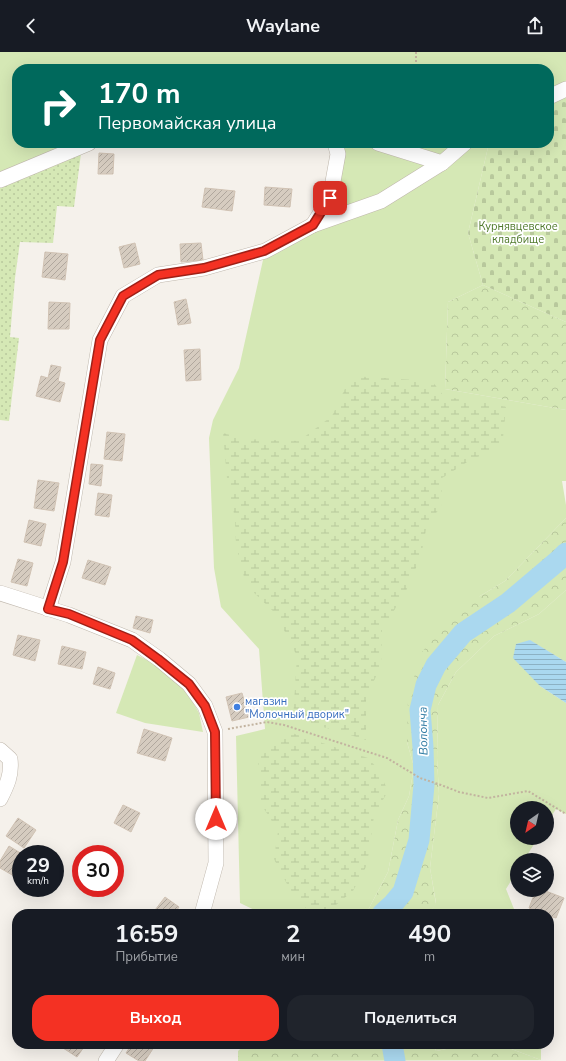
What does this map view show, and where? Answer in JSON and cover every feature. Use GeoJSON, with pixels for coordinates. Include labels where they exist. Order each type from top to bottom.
{"type":"FeatureCollection","features":[{"type":"Feature","properties":{"kind":"street"},"geometry":{"type":"LineString","coordinates":[[554,95],[566,89]]}},
{"type":"Feature","properties":{"kind":"street"},"geometry":{"type":"LineString","coordinates":[[0,180],[77,148]]}},
{"type":"Feature","properties":{"kind":"street"},"geometry":{"type":"LineString","coordinates":[[313,225],[330,198],[338,154],[337,148]]}},
{"type":"Feature","properties":{"kind":"street"},"geometry":{"type":"LineString","coordinates":[[394,148],[442,163]]}},
{"type":"Feature","properties":{"kind":"street"},"geometry":{"type":"LineString","coordinates":[[48,609],[63,562],[100,340],[123,296],[158,275],[204,268],[264,251],[313,225],[381,201],[442,163],[459,148]]}},
{"type":"Feature","properties":{"kind":"street"},"geometry":{"type":"LineString","coordinates":[[0,593],[48,609],[69,614],[132,640],[189,684],[205,706],[215,732],[216,863],[203,909]]}},
{"type":"Feature","properties":{"kind":"street"},"geometry":{"type":"LineString","coordinates":[[0,750],[10,759],[11,769],[7,785],[0,799]]}},
{"type":"Feature","properties":{"kind":"street"},"geometry":{"type":"LineString","coordinates":[[106,1061],[114,1049]]}},
{"type":"Feature","properties":{"kind":"path"},"geometry":{"type":"LineString","coordinates":[[416,52],[416,64]]}},
{"type":"Feature","properties":{"kind":"path"},"geometry":{"type":"LineString","coordinates":[[215,732],[267,722],[284,725],[387,758],[420,778],[459,792],[488,798],[528,791],[566,814]]}},
{"type":"Feature","properties":{"kind":"green space"},"geometry":{"type":"Polygon","coordinates":[[[0,52],[566,52],[566,94],[554,100],[554,64],[12,64],[12,148],[77,148],[0,180],[0,52]]]}},
{"type":"Feature","properties":{"kind":"green space","name":"Курнявцевское кладбище"},"geometry":{"type":"Polygon","coordinates":[[[566,94],[566,322],[483,285],[468,233],[488,148],[554,148],[554,100],[566,94]]]}},
{"type":"Feature","properties":{"kind":"green space"},"geometry":{"type":"Polygon","coordinates":[[[77,148],[82,148],[74,207],[57,206],[53,243],[20,242],[15,278],[10,337],[19,338],[9,421],[0,420],[0,180],[77,148]]]}},
{"type":"Feature","properties":{"kind":"green space"},"geometry":{"type":"Polygon","coordinates":[[[335,148],[488,148],[468,233],[483,285],[448,302],[445,389],[566,410],[566,481],[562,481],[566,505],[566,518],[505,581],[480,596],[407,742],[414,767],[409,796],[398,820],[388,872],[369,909],[253,909],[240,903],[236,736],[265,729],[259,649],[221,607],[214,568],[209,438],[213,420],[239,368],[265,251],[313,225],[330,198],[335,148]]]}},
{"type":"Feature","properties":{"kind":"green space"},"geometry":{"type":"Polygon","coordinates":[[[483,285],[566,322],[566,410],[445,389],[448,302],[483,285]]]}},
{"type":"Feature","properties":{"kind":"green space"},"geometry":{"type":"Polygon","coordinates":[[[351,376],[432,381],[443,395],[466,401],[491,403],[506,407],[503,438],[494,451],[472,459],[442,478],[441,507],[427,524],[421,556],[406,591],[382,630],[381,667],[366,696],[366,740],[293,719],[297,656],[276,614],[246,585],[236,545],[235,519],[227,478],[223,433],[246,439],[299,441],[332,416],[351,376]]]}},
{"type":"Feature","properties":{"kind":"green space"},"geometry":{"type":"Polygon","coordinates":[[[566,518],[566,590],[539,614],[494,636],[456,672],[438,705],[437,758],[439,794],[430,868],[436,904],[432,909],[369,909],[388,872],[398,820],[409,796],[414,767],[407,742],[408,696],[422,652],[444,625],[480,596],[505,581],[566,518]]]}},
{"type":"Feature","properties":{"kind":"green space"},"geometry":{"type":"Polygon","coordinates":[[[566,590],[566,662],[529,640],[540,686],[566,703],[566,814],[556,809],[554,812],[554,801],[510,801],[510,845],[534,845],[528,853],[510,853],[510,882],[506,889],[514,909],[432,909],[436,903],[430,868],[439,794],[437,758],[438,705],[456,672],[494,636],[539,614],[566,590]]]}},
{"type":"Feature","properties":{"kind":"green space"},"geometry":{"type":"Polygon","coordinates":[[[137,655],[155,664],[177,681],[190,697],[199,713],[203,732],[145,723],[116,713],[137,655]]]}},
{"type":"Feature","properties":{"kind":"green space"},"geometry":{"type":"Polygon","coordinates":[[[286,731],[368,758],[378,769],[388,791],[374,816],[367,865],[353,891],[331,909],[307,909],[289,888],[274,859],[278,831],[261,804],[258,758],[278,743],[286,731]]]}},
{"type":"Feature","properties":{"kind":"green space"},"geometry":{"type":"Polygon","coordinates":[[[240,1049],[435,1049],[436,1051],[446,1049],[511,1049],[541,1060],[238,1061],[238,1051],[240,1049]]]}},
{"type":"Feature","properties":{"kind":"green space"},"geometry":{"type":"Polygon","coordinates":[[[435,1049],[446,1049],[436,1051],[435,1049]]]}},
{"type":"Feature","properties":{"kind":"green space"},"geometry":{"type":"Polygon","coordinates":[[[511,1049],[541,1049],[541,1060],[511,1049]]]}},
{"type":"Feature","properties":{"kind":"water"},"geometry":{"type":"Polygon","coordinates":[[[530,640],[566,662],[566,703],[540,686],[513,658],[516,644],[530,640]]]}},
{"type":"Feature","properties":{"kind":"building"},"geometry":{"type":"Polygon","coordinates":[[[99,153],[114,154],[113,174],[98,174],[99,153]]]}},
{"type":"Feature","properties":{"kind":"building"},"geometry":{"type":"Polygon","coordinates":[[[265,187],[292,189],[290,207],[264,205],[265,187]]]}},
{"type":"Feature","properties":{"kind":"building"},"geometry":{"type":"Polygon","coordinates":[[[205,188],[235,191],[232,211],[202,207],[205,188]]]}},
{"type":"Feature","properties":{"kind":"building"},"geometry":{"type":"Polygon","coordinates":[[[135,243],[140,264],[124,268],[119,247],[135,243]]]}},
{"type":"Feature","properties":{"kind":"building"},"geometry":{"type":"Polygon","coordinates":[[[201,243],[203,260],[181,262],[180,244],[201,243]]]}},
{"type":"Feature","properties":{"kind":"building"},"geometry":{"type":"Polygon","coordinates":[[[45,252],[68,254],[65,280],[42,277],[45,252]]]}},
{"type":"Feature","properties":{"kind":"building"},"geometry":{"type":"Polygon","coordinates":[[[186,299],[191,323],[178,325],[174,302],[186,299]]]}},
{"type":"Feature","properties":{"kind":"building"},"geometry":{"type":"Polygon","coordinates":[[[49,302],[70,303],[69,329],[48,329],[49,302]]]}},
{"type":"Feature","properties":{"kind":"building"},"geometry":{"type":"Polygon","coordinates":[[[200,349],[201,380],[186,381],[184,350],[200,349]]]}},
{"type":"Feature","properties":{"kind":"building"},"geometry":{"type":"Polygon","coordinates":[[[51,365],[61,367],[58,381],[65,383],[60,402],[36,396],[41,376],[48,378],[51,365]]]}},
{"type":"Feature","properties":{"kind":"building"},"geometry":{"type":"Polygon","coordinates":[[[107,432],[125,434],[122,461],[104,459],[107,432]]]}},
{"type":"Feature","properties":{"kind":"building"},"geometry":{"type":"Polygon","coordinates":[[[91,464],[103,465],[101,486],[89,484],[91,464]]]}},
{"type":"Feature","properties":{"kind":"building"},"geometry":{"type":"Polygon","coordinates":[[[38,480],[59,483],[54,511],[34,508],[38,480]]]}},
{"type":"Feature","properties":{"kind":"building"},"geometry":{"type":"Polygon","coordinates":[[[98,493],[112,495],[109,517],[95,515],[98,493]]]}},
{"type":"Feature","properties":{"kind":"building"},"geometry":{"type":"Polygon","coordinates":[[[29,520],[46,524],[41,546],[24,542],[29,520]]]}},
{"type":"Feature","properties":{"kind":"building"},"geometry":{"type":"Polygon","coordinates":[[[18,559],[33,563],[27,586],[11,582],[18,559]]]}},
{"type":"Feature","properties":{"kind":"building"},"geometry":{"type":"Polygon","coordinates":[[[88,560],[111,567],[105,585],[82,578],[88,560]]]}},
{"type":"Feature","properties":{"kind":"building"},"geometry":{"type":"Polygon","coordinates":[[[136,616],[153,620],[150,633],[133,628],[136,616]]]}},
{"type":"Feature","properties":{"kind":"building"},"geometry":{"type":"Polygon","coordinates":[[[18,635],[40,640],[35,661],[13,655],[18,635]]]}},
{"type":"Feature","properties":{"kind":"building"},"geometry":{"type":"Polygon","coordinates":[[[62,646],[86,652],[82,669],[58,664],[62,646]]]}},
{"type":"Feature","properties":{"kind":"building"},"geometry":{"type":"Polygon","coordinates":[[[98,667],[115,673],[110,689],[93,684],[98,667]]]}},
{"type":"Feature","properties":{"kind":"building","name":"магазин \"Молочный дворик\""},"geometry":{"type":"Polygon","coordinates":[[[242,693],[249,717],[232,721],[226,697],[242,693]]]}},
{"type":"Feature","properties":{"kind":"building"},"geometry":{"type":"Polygon","coordinates":[[[144,729],[172,738],[165,761],[137,753],[144,729]]]}},
{"type":"Feature","properties":{"kind":"building"},"geometry":{"type":"Polygon","coordinates":[[[123,805],[140,813],[131,832],[114,823],[123,805]]]}},
{"type":"Feature","properties":{"kind":"building"},"geometry":{"type":"Polygon","coordinates":[[[18,818],[36,830],[26,845],[20,845],[6,836],[18,818]]]}},
{"type":"Feature","properties":{"kind":"building"},"geometry":{"type":"Polygon","coordinates":[[[9,846],[12,848],[12,875],[0,868],[0,861],[9,846]]]}},
{"type":"Feature","properties":{"kind":"building"},"geometry":{"type":"Polygon","coordinates":[[[554,894],[564,898],[556,918],[554,917],[554,909],[529,908],[533,897],[554,897],[554,894]]]}},
{"type":"Feature","properties":{"kind":"building"},"geometry":{"type":"Polygon","coordinates":[[[165,897],[179,907],[178,909],[156,909],[165,897]]]}},
{"type":"Feature","properties":{"kind":"building"},"geometry":{"type":"Polygon","coordinates":[[[65,1049],[83,1049],[77,1057],[65,1049]]]}},
{"type":"Feature","properties":{"kind":"building"},"geometry":{"type":"Polygon","coordinates":[[[129,1049],[153,1049],[145,1061],[139,1061],[126,1053],[129,1049]]]}},
{"type":"Feature","properties":{"kind":"waterway","name":"Волонча"},"geometry":{"type":"LineString","coordinates":[[388,909],[403,892],[419,840],[424,785],[420,710],[426,685],[436,665],[463,633],[508,603],[566,553]]}},
{"type":"Feature","properties":{"kind":"waterway","name":"Волонча"},"geometry":{"type":"LineString","coordinates":[[393,1049],[395,1061]]}},
{"type":"Feature","properties":{"kind":"place","name":"магазин \"Молочный дворик\""},"geometry":{"type":"Point","coordinates":[237,707]}},
{"type":"Feature","properties":{"kind":"route"},"geometry":{"type":"LineString","coordinates":[[216,819],[215,732],[205,706],[189,684],[132,640],[69,614],[48,609],[63,562],[100,340],[123,296],[158,275],[204,268],[264,251],[313,225],[330,198]]}}]}
